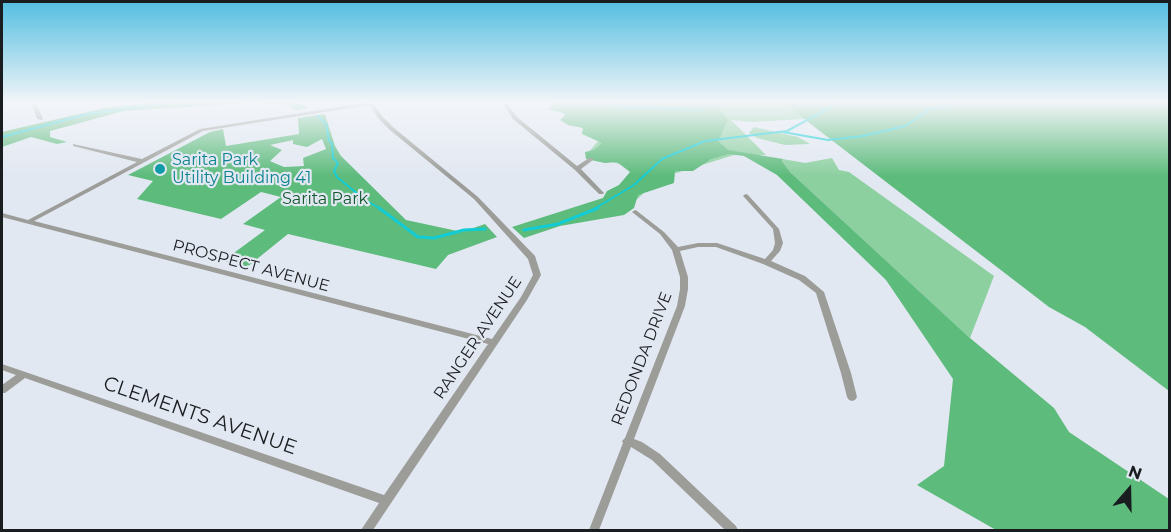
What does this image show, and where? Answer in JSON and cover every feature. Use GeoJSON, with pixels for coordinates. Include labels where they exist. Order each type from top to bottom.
{"type":"FeatureCollection","features":[{"type":"Feature","properties":{"kind":"street"},"geometry":{"type":"LineString","coordinates":[[28,222],[187,136],[217,127]]}},
{"type":"Feature","properties":{"kind":"street","name":"RANGER AVENUE"},"geometry":{"type":"LineString","coordinates":[[367,531],[537,275],[535,263],[476,198],[390,127]]}},
{"type":"Feature","properties":{"kind":"street"},"geometry":{"type":"LineString","coordinates":[[525,127],[577,168],[601,193]]}},
{"type":"Feature","properties":{"kind":"street"},"geometry":{"type":"LineString","coordinates":[[75,145],[141,161]]}},
{"type":"Feature","properties":{"kind":"street"},"geometry":{"type":"LineString","coordinates":[[577,168],[591,159]]}},
{"type":"Feature","properties":{"kind":"street"},"geometry":{"type":"LineString","coordinates":[[746,196],[776,229],[779,243],[776,251],[766,262]]}},
{"type":"Feature","properties":{"kind":"street","name":"REDONDA DRIVE"},"geometry":{"type":"LineString","coordinates":[[594,531],[681,306],[684,277],[676,250],[662,233],[635,212]]}},
{"type":"Feature","properties":{"kind":"street","name":"PROSPECT AVENUE"},"geometry":{"type":"LineString","coordinates":[[2,215],[493,342]]}},
{"type":"Feature","properties":{"kind":"street"},"geometry":{"type":"LineString","coordinates":[[676,250],[698,245],[717,245],[766,262],[802,278],[820,292],[852,397]]}},
{"type":"Feature","properties":{"kind":"street","name":"CLEMENTS AVENUE"},"geometry":{"type":"LineString","coordinates":[[2,367],[387,501]]}},
{"type":"Feature","properties":{"kind":"street"},"geometry":{"type":"LineString","coordinates":[[2,390],[24,374]]}},
{"type":"Feature","properties":{"kind":"street"},"geometry":{"type":"LineString","coordinates":[[627,441],[638,445],[656,457],[732,531]]}},
{"type":"Feature","properties":{"kind":"green space"},"geometry":{"type":"Polygon","coordinates":[[[24,127],[65,127],[50,131],[50,137],[67,142],[57,144],[31,137],[2,147],[2,132],[24,127]]]}},
{"type":"Feature","properties":{"kind":"green space","name":"Sarita Park"},"geometry":{"type":"Polygon","coordinates":[[[299,127],[329,127],[341,156],[406,220],[462,232],[485,224],[497,237],[448,255],[436,269],[288,234],[247,267],[223,261],[265,230],[243,224],[281,197],[261,192],[221,219],[137,199],[153,181],[128,175],[210,132],[223,129],[226,146],[299,134],[299,127]],[[322,139],[307,147],[293,144],[293,140],[270,145],[282,150],[270,161],[284,167],[304,166],[303,158],[326,149],[322,139]]]}},
{"type":"Feature","properties":{"kind":"green space"},"geometry":{"type":"Polygon","coordinates":[[[577,127],[725,127],[718,141],[728,150],[783,159],[782,161],[790,172],[970,338],[1054,408],[1069,432],[1169,499],[1169,530],[996,530],[917,485],[944,466],[953,379],[886,280],[777,175],[744,156],[729,154],[711,159],[693,171],[675,171],[674,183],[638,195],[634,208],[624,215],[560,226],[524,238],[512,227],[603,198],[607,191],[619,185],[630,172],[617,162],[605,163],[586,159],[585,152],[594,150],[602,143],[582,134],[583,128],[577,127]]]}},
{"type":"Feature","properties":{"kind":"green space"},"geometry":{"type":"Polygon","coordinates":[[[579,127],[738,127],[766,155],[734,155],[660,178],[635,201],[642,170],[586,155],[600,139],[579,127]]]}},
{"type":"Feature","properties":{"kind":"green space"},"geometry":{"type":"Polygon","coordinates":[[[754,127],[798,137],[810,144],[785,145],[757,138],[749,133],[754,127]]]}},
{"type":"Feature","properties":{"kind":"green space"},"geometry":{"type":"Polygon","coordinates":[[[814,127],[1169,127],[1169,391],[1085,327],[1049,307],[814,127]]]}},
{"type":"Feature","properties":{"kind":"green space"},"geometry":{"type":"Polygon","coordinates":[[[832,158],[839,170],[849,172],[994,276],[970,338],[790,172],[782,161],[783,159],[805,163],[832,158]]]}},
{"type":"Feature","properties":{"kind":"waterway"},"geometry":{"type":"LineString","coordinates":[[2,137],[40,127]]}},
{"type":"Feature","properties":{"kind":"waterway"},"geometry":{"type":"LineString","coordinates":[[326,127],[329,141],[332,143],[333,158],[338,163],[334,171],[337,177],[365,200],[381,209]]}},
{"type":"Feature","properties":{"kind":"waterway"},"geometry":{"type":"LineString","coordinates":[[594,209],[634,185],[662,159],[705,141],[787,131],[795,127]]}},
{"type":"Feature","properties":{"kind":"waterway"},"geometry":{"type":"LineString","coordinates":[[783,132],[828,140],[863,136],[902,127]]}},
{"type":"Feature","properties":{"kind":"waterway"},"geometry":{"type":"LineString","coordinates":[[379,208],[418,237],[434,238],[464,230],[485,229]]}},
{"type":"Feature","properties":{"kind":"waterway"},"geometry":{"type":"LineString","coordinates":[[524,230],[558,224],[598,208]]}},
{"type":"Feature","properties":{"kind":"place","name":"Sarita Park Utility Building 41"},"geometry":{"type":"Point","coordinates":[160,169]}}]}
